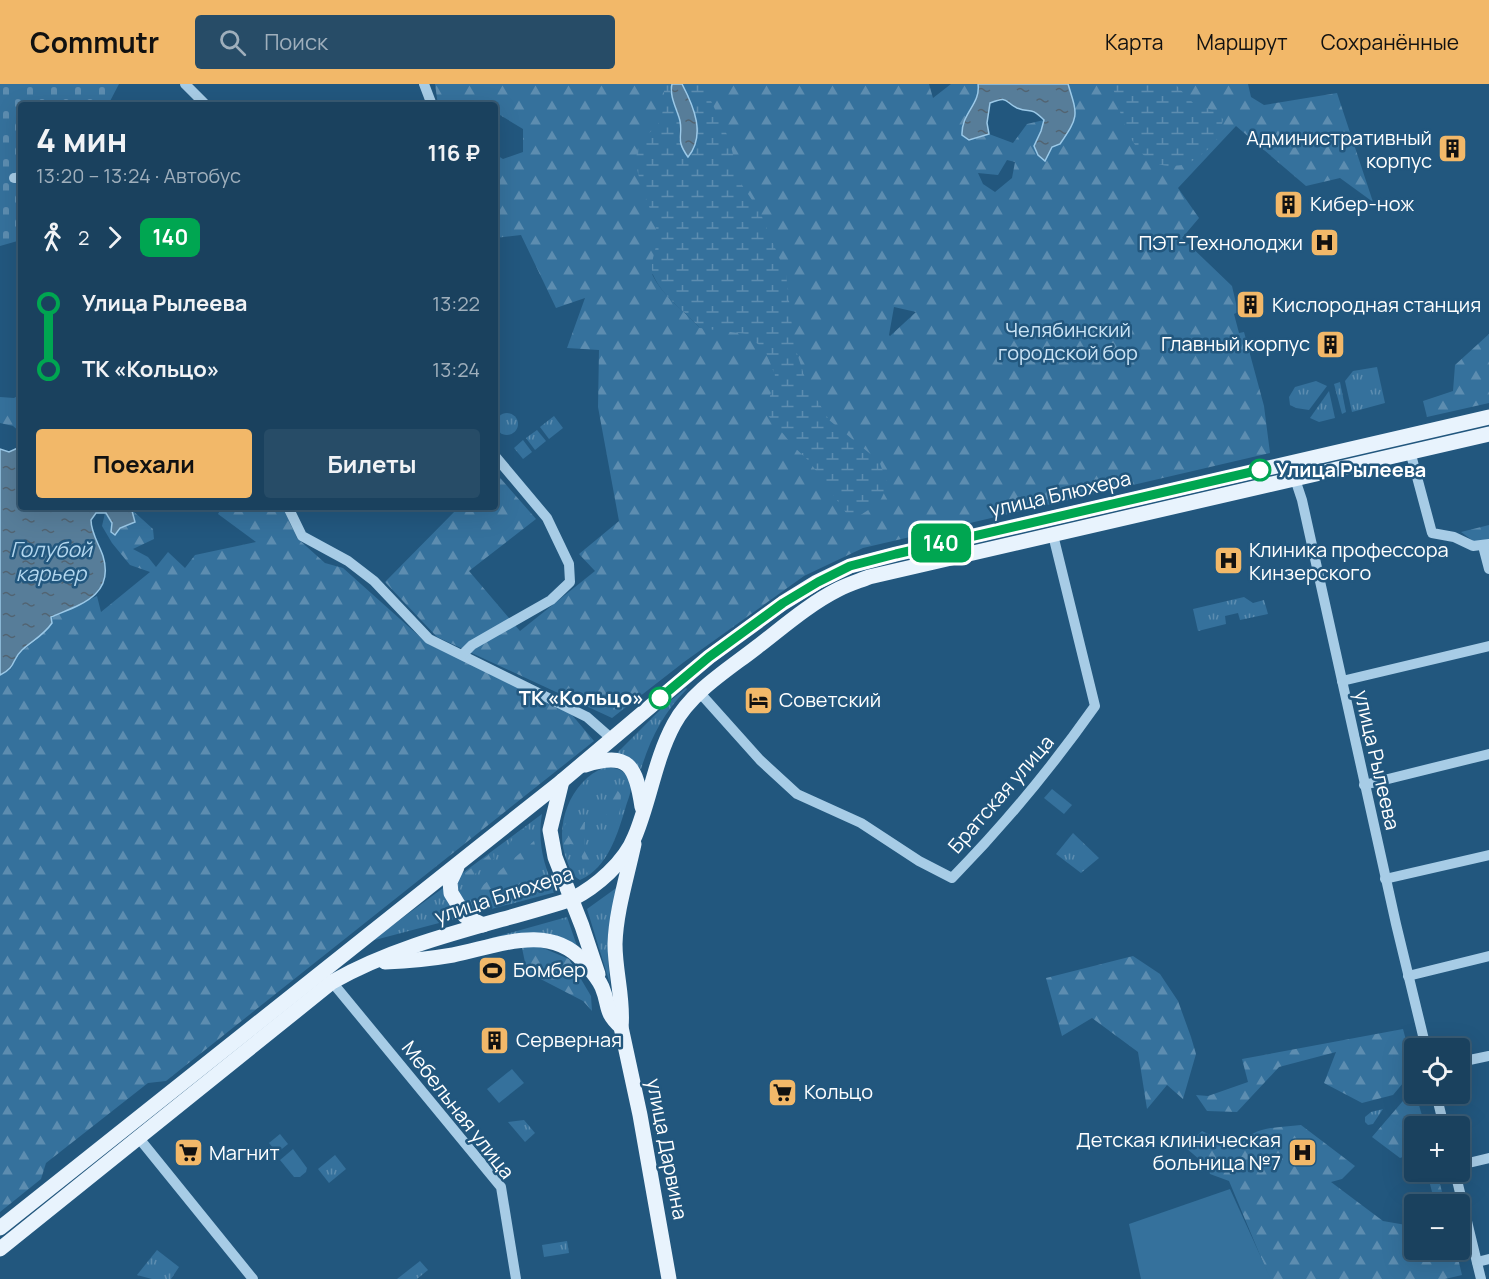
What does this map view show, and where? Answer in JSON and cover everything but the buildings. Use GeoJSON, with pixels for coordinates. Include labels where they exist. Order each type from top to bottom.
{"type":"FeatureCollection","features":[{"type":"Feature","properties":{"kind":"main road","name":"улица Блюхера"},"geometry":{"type":"LineString","coordinates":[[0,1228],[562,781],[686,675],[783,603],[818,582],[850,566],[896,554],[1489,417]]}},
{"type":"Feature","properties":{"kind":"main road","name":"улица Блюхера"},"geometry":{"type":"LineString","coordinates":[[0,1249],[333,982],[370,963],[419,944],[572,899],[604,878],[635,838],[663,750],[682,712],[700,693],[809,607],[839,589],[869,577],[1489,434]]}},
{"type":"Feature","properties":{"kind":"main road"},"geometry":{"type":"LineString","coordinates":[[1292,461],[1295,479]]}},
{"type":"Feature","properties":{"kind":"main road"},"geometry":{"type":"LineString","coordinates":[[580,766],[603,759],[618,760],[627,764],[638,780],[643,813]]}},
{"type":"Feature","properties":{"kind":"main road"},"geometry":{"type":"LineString","coordinates":[[562,781],[550,830],[555,856],[601,986]]}},
{"type":"Feature","properties":{"kind":"main road","name":"улица Дарвина"},"geometry":{"type":"LineString","coordinates":[[635,838],[618,918],[615,944],[617,983],[622,1015],[621,1027],[645,1137],[669,1279]]}},
{"type":"Feature","properties":{"kind":"main road"},"geometry":{"type":"LineString","coordinates":[[458,864],[450,882],[451,893],[465,916],[483,925]]}},
{"type":"Feature","properties":{"kind":"main road","name":"улица Дарвина"},"geometry":{"type":"LineString","coordinates":[[370,963],[430,960],[518,941],[540,939],[559,943],[582,960],[601,986],[610,1018],[621,1027]]}},
{"type":"Feature","properties":{"kind":"street"},"geometry":{"type":"LineString","coordinates":[[185,84],[203,102]]}},
{"type":"Feature","properties":{"kind":"street"},"geometry":{"type":"LineString","coordinates":[[424,84],[431,102]]}},
{"type":"Feature","properties":{"kind":"street"},"geometry":{"type":"LineString","coordinates":[[1410,451],[1432,533],[1454,537],[1473,546],[1486,545],[1489,569]]}},
{"type":"Feature","properties":{"kind":"street"},"geometry":{"type":"LineString","coordinates":[[464,654],[472,645],[551,600],[570,582],[569,564],[547,518],[498,460]]}},
{"type":"Feature","properties":{"kind":"street","name":"улица Рылеева"},"geometry":{"type":"LineString","coordinates":[[1295,479],[1302,500],[1364,785],[1424,1038]]}},
{"type":"Feature","properties":{"kind":"street"},"geometry":{"type":"LineString","coordinates":[[289,510],[302,536],[348,561],[374,581],[429,639],[464,654],[587,717],[612,739]]}},
{"type":"Feature","properties":{"kind":"street","name":"Братская улица"},"geometry":{"type":"LineString","coordinates":[[700,693],[760,760],[797,794],[861,823],[919,861],[952,878],[1028,794],[1095,706],[1053,535]]}},
{"type":"Feature","properties":{"kind":"street"},"geometry":{"type":"LineString","coordinates":[[1341,681],[1489,646]]}},
{"type":"Feature","properties":{"kind":"street"},"geometry":{"type":"LineString","coordinates":[[1364,785],[1489,754]]}},
{"type":"Feature","properties":{"kind":"street"},"geometry":{"type":"LineString","coordinates":[[1386,879],[1489,855]]}},
{"type":"Feature","properties":{"kind":"street"},"geometry":{"type":"LineString","coordinates":[[1408,976],[1489,956]]}},
{"type":"Feature","properties":{"kind":"street","name":"Мебельная улица"},"geometry":{"type":"LineString","coordinates":[[333,982],[501,1187],[516,1279]]}},
{"type":"Feature","properties":{"kind":"street"},"geometry":{"type":"LineString","coordinates":[[1470,1060],[1489,1056]]}},
{"type":"Feature","properties":{"kind":"street"},"geometry":{"type":"LineString","coordinates":[[138,1137],[254,1279]]}},
{"type":"Feature","properties":{"kind":"street"},"geometry":{"type":"LineString","coordinates":[[1470,1163],[1489,1158]]}},
{"type":"Feature","properties":{"kind":"street"},"geometry":{"type":"LineString","coordinates":[[1457,1182],[1481,1279]]}},
{"type":"Feature","properties":{"kind":"street"},"geometry":{"type":"LineString","coordinates":[[1477,1262],[1489,1259]]}},
{"type":"Feature","properties":{"kind":"green space"},"geometry":{"type":"Polygon","coordinates":[[[0,84],[119,84],[110,102],[18,102],[18,241],[0,246],[0,84]]]}},
{"type":"Feature","properties":{"kind":"green space","name":"Челябинский городской бор"},"geometry":{"type":"Polygon","coordinates":[[[435,84],[667,84],[666,127],[737,268],[690,84],[929,84],[933,98],[951,84],[978,84],[979,92],[962,125],[977,138],[989,134],[1013,143],[1027,124],[1044,120],[1034,146],[1052,147],[1075,107],[1068,84],[1248,84],[1251,97],[1264,105],[1337,93],[1373,202],[1340,178],[1306,186],[1236,126],[1178,188],[1199,218],[1182,238],[1232,286],[1238,312],[1234,314],[1239,333],[1244,332],[1264,406],[1270,453],[863,548],[804,576],[684,662],[612,718],[437,637],[385,582],[456,510],[498,510],[498,475],[536,519],[469,571],[520,631],[595,571],[579,554],[619,521],[598,407],[599,350],[567,348],[585,298],[556,308],[521,235],[498,238],[498,156],[503,159],[523,152],[523,129],[498,114],[498,102],[438,102],[435,84]],[[1007,160],[998,175],[978,173],[983,184],[995,192],[1012,178],[1015,162],[1007,160]],[[652,274],[668,296],[700,328],[719,311],[652,274]],[[894,307],[889,335],[890,336],[916,312],[894,307]]]}},
{"type":"Feature","properties":{"kind":"green space"},"geometry":{"type":"Polygon","coordinates":[[[664,84],[672,84],[670,90],[680,122],[679,139],[688,157],[695,144],[687,94],[682,84],[703,84],[729,139],[740,182],[760,212],[786,274],[794,344],[806,381],[829,420],[879,461],[888,485],[879,503],[856,518],[849,517],[809,461],[794,447],[766,413],[775,375],[765,350],[746,334],[700,328],[669,298],[654,277],[652,261],[657,233],[640,182],[636,162],[640,142],[658,124],[662,115],[664,84]]]}},
{"type":"Feature","properties":{"kind":"green space"},"geometry":{"type":"Polygon","coordinates":[[[1112,84],[1175,84],[1194,104],[1212,110],[1223,119],[1220,133],[1207,150],[1192,161],[1174,166],[1160,164],[1148,158],[1138,149],[1124,124],[1112,84]]]}},
{"type":"Feature","properties":{"kind":"green space"},"geometry":{"type":"Polygon","coordinates":[[[1489,334],[1489,403],[1427,417],[1423,401],[1453,391],[1455,365],[1489,334]]]}},
{"type":"Feature","properties":{"kind":"green space"},"geometry":{"type":"Polygon","coordinates":[[[1377,367],[1385,403],[1352,412],[1345,381],[1353,371],[1377,367]]]}},
{"type":"Feature","properties":{"kind":"green space"},"geometry":{"type":"Polygon","coordinates":[[[1316,381],[1327,386],[1309,410],[1290,405],[1289,397],[1295,387],[1316,381]]]}},
{"type":"Feature","properties":{"kind":"green space"},"geometry":{"type":"Polygon","coordinates":[[[1340,382],[1346,412],[1342,414],[1334,384],[1340,382]]]}},
{"type":"Feature","properties":{"kind":"green space"},"geometry":{"type":"Polygon","coordinates":[[[1329,391],[1335,418],[1319,422],[1310,418],[1329,391]]]}},
{"type":"Feature","properties":{"kind":"green space"},"geometry":{"type":"Polygon","coordinates":[[[18,396],[18,430],[13,426],[0,423],[0,397],[14,398],[18,396]]]}},
{"type":"Feature","properties":{"kind":"green space"},"geometry":{"type":"Polygon","coordinates":[[[503,414],[511,414],[517,420],[517,428],[511,434],[503,434],[498,429],[498,419],[503,414]]]}},
{"type":"Feature","properties":{"kind":"green space"},"geometry":{"type":"Polygon","coordinates":[[[554,416],[563,428],[549,439],[540,427],[554,416]]]}},
{"type":"Feature","properties":{"kind":"green space"},"geometry":{"type":"Polygon","coordinates":[[[537,430],[546,441],[535,450],[526,438],[537,430]]]}},
{"type":"Feature","properties":{"kind":"green space"},"geometry":{"type":"Polygon","coordinates":[[[523,440],[532,452],[523,459],[514,448],[523,440]]]}},
{"type":"Feature","properties":{"kind":"green space"},"geometry":{"type":"Polygon","coordinates":[[[132,510],[153,529],[154,539],[133,549],[148,557],[156,567],[168,552],[185,568],[195,555],[256,542],[218,514],[220,510],[284,510],[297,538],[325,563],[343,568],[428,644],[547,700],[572,715],[594,741],[166,1081],[148,1083],[46,1163],[41,1179],[0,1212],[0,675],[11,669],[17,655],[36,640],[51,617],[97,596],[101,612],[150,572],[130,565],[112,543],[102,526],[105,513],[112,523],[111,532],[132,510]]]}},
{"type":"Feature","properties":{"kind":"green space"},"geometry":{"type":"Polygon","coordinates":[[[1489,525],[1489,539],[1476,543],[1461,532],[1489,525]]]}},
{"type":"Feature","properties":{"kind":"green space"},"geometry":{"type":"Polygon","coordinates":[[[1244,597],[1253,603],[1264,600],[1268,614],[1240,620],[1238,613],[1225,616],[1226,624],[1198,631],[1193,609],[1244,597]]]}},
{"type":"Feature","properties":{"kind":"green space"},"geometry":{"type":"Polygon","coordinates":[[[686,688],[659,726],[641,769],[630,760],[616,754],[664,706],[686,688]]]}},
{"type":"Feature","properties":{"kind":"green space"},"geometry":{"type":"Polygon","coordinates":[[[605,767],[617,769],[627,775],[631,783],[630,792],[619,827],[605,858],[598,867],[580,880],[572,872],[563,847],[564,820],[568,806],[582,783],[605,767]]]}},
{"type":"Feature","properties":{"kind":"green space"},"geometry":{"type":"Polygon","coordinates":[[[1052,789],[1072,805],[1064,814],[1044,798],[1052,789]]]}},
{"type":"Feature","properties":{"kind":"green space"},"geometry":{"type":"Polygon","coordinates":[[[617,790],[621,794],[616,823],[604,824],[613,792],[617,790]]]}},
{"type":"Feature","properties":{"kind":"green space"},"geometry":{"type":"Polygon","coordinates":[[[542,814],[540,834],[543,854],[556,892],[480,912],[467,907],[459,892],[460,875],[542,814]]]}},
{"type":"Feature","properties":{"kind":"green space"},"geometry":{"type":"Polygon","coordinates":[[[567,821],[585,822],[584,850],[593,867],[587,873],[578,846],[570,844],[564,850],[563,842],[568,837],[563,829],[567,821]]]}},
{"type":"Feature","properties":{"kind":"green space"},"geometry":{"type":"Polygon","coordinates":[[[526,827],[531,832],[513,849],[508,846],[517,833],[526,827]]]}},
{"type":"Feature","properties":{"kind":"green space"},"geometry":{"type":"Polygon","coordinates":[[[1073,833],[1099,858],[1081,873],[1056,854],[1073,833]]]}},
{"type":"Feature","properties":{"kind":"green space"},"geometry":{"type":"Polygon","coordinates":[[[534,841],[538,858],[476,913],[472,907],[475,892],[534,841]]]}},
{"type":"Feature","properties":{"kind":"green space"},"geometry":{"type":"Polygon","coordinates":[[[493,852],[494,859],[466,881],[465,873],[493,852]]]}},
{"type":"Feature","properties":{"kind":"green space"},"geometry":{"type":"Polygon","coordinates":[[[521,881],[531,893],[514,901],[511,894],[521,881]]]}},
{"type":"Feature","properties":{"kind":"green space"},"geometry":{"type":"Polygon","coordinates":[[[619,886],[608,958],[610,984],[587,909],[619,886]]]}},
{"type":"Feature","properties":{"kind":"green space"},"geometry":{"type":"Polygon","coordinates":[[[443,888],[448,903],[458,918],[371,941],[443,888]]]}},
{"type":"Feature","properties":{"kind":"green space"},"geometry":{"type":"Polygon","coordinates":[[[567,917],[577,946],[555,935],[477,942],[567,917]]]}},
{"type":"Feature","properties":{"kind":"green space"},"geometry":{"type":"Polygon","coordinates":[[[536,945],[569,959],[591,996],[592,1011],[583,1001],[527,972],[522,948],[536,945]]]}},
{"type":"Feature","properties":{"kind":"green space"},"geometry":{"type":"Polygon","coordinates":[[[1133,956],[1160,974],[1178,1001],[1196,1054],[1183,1099],[1167,1085],[1147,1109],[1138,1052],[1092,1018],[1062,1036],[1046,978],[1133,956]]]}},
{"type":"Feature","properties":{"kind":"green space"},"geometry":{"type":"Polygon","coordinates":[[[1403,1029],[1405,1038],[1404,1082],[1393,1095],[1362,1103],[1324,1083],[1336,1052],[1279,1067],[1237,1112],[1207,1111],[1196,1095],[1208,1096],[1248,1082],[1242,1059],[1403,1029]]]}},
{"type":"Feature","properties":{"kind":"green space"},"geometry":{"type":"Polygon","coordinates":[[[512,1069],[524,1083],[499,1103],[487,1089],[512,1069]]]}},
{"type":"Feature","properties":{"kind":"green space"},"geometry":{"type":"Polygon","coordinates":[[[1404,1100],[1404,1104],[1419,1104],[1422,1116],[1404,1116],[1404,1157],[1400,1158],[1372,1137],[1404,1100]]]}},
{"type":"Feature","properties":{"kind":"green space"},"geometry":{"type":"Polygon","coordinates":[[[1383,1109],[1373,1124],[1368,1125],[1365,1122],[1365,1117],[1371,1112],[1383,1109]]]}},
{"type":"Feature","properties":{"kind":"green space"},"geometry":{"type":"Polygon","coordinates":[[[524,1120],[535,1133],[525,1142],[508,1122],[524,1120]]]}},
{"type":"Feature","properties":{"kind":"green space"},"geometry":{"type":"Polygon","coordinates":[[[1301,1125],[1355,1166],[1342,1179],[1331,1182],[1383,1221],[1404,1225],[1404,1260],[1458,1260],[1462,1275],[1445,1279],[1270,1279],[1229,1181],[1210,1174],[1208,1167],[1185,1147],[1202,1131],[1239,1149],[1250,1136],[1265,1129],[1301,1125]]]}},
{"type":"Feature","properties":{"kind":"green space"},"geometry":{"type":"Polygon","coordinates":[[[280,1134],[288,1144],[277,1153],[269,1143],[280,1134]]]}},
{"type":"Feature","properties":{"kind":"green space"},"geometry":{"type":"Polygon","coordinates":[[[293,1149],[307,1168],[300,1177],[294,1177],[280,1160],[293,1149]]]}},
{"type":"Feature","properties":{"kind":"green space"},"geometry":{"type":"Polygon","coordinates":[[[335,1155],[346,1169],[329,1183],[318,1169],[335,1155]]]}},
{"type":"Feature","properties":{"kind":"green space"},"geometry":{"type":"Polygon","coordinates":[[[1430,1182],[1440,1182],[1442,1194],[1432,1194],[1430,1182]]]}},
{"type":"Feature","properties":{"kind":"green space"},"geometry":{"type":"Polygon","coordinates":[[[1230,1189],[1271,1279],[1141,1279],[1129,1224],[1230,1189]]]}},
{"type":"Feature","properties":{"kind":"green space"},"geometry":{"type":"Polygon","coordinates":[[[567,1241],[569,1253],[544,1257],[542,1245],[567,1241]]]}},
{"type":"Feature","properties":{"kind":"green space"},"geometry":{"type":"Polygon","coordinates":[[[157,1250],[179,1267],[171,1279],[152,1279],[137,1275],[157,1250]]]}},
{"type":"Feature","properties":{"kind":"green space"},"geometry":{"type":"Polygon","coordinates":[[[420,1261],[428,1270],[417,1279],[397,1279],[420,1261]]]}},
{"type":"Feature","properties":{"kind":"water"},"geometry":{"type":"Polygon","coordinates":[[[672,84],[682,84],[694,111],[696,140],[688,157],[681,142],[681,126],[672,98],[672,84]]]}},
{"type":"Feature","properties":{"kind":"water"},"geometry":{"type":"Polygon","coordinates":[[[978,84],[1068,84],[1074,103],[1074,121],[1060,144],[1052,147],[1045,161],[1038,155],[1034,146],[1044,120],[1033,111],[1017,108],[1003,99],[990,103],[987,123],[989,134],[969,140],[962,135],[963,127],[977,97],[978,84]]]}},
{"type":"Feature","properties":{"kind":"water","name":"Голубой карьер"},"geometry":{"type":"Polygon","coordinates":[[[18,448],[18,510],[132,510],[135,522],[120,528],[115,535],[111,532],[112,523],[106,513],[96,513],[91,520],[91,525],[103,556],[105,570],[104,581],[99,590],[83,603],[51,617],[52,623],[49,627],[22,650],[12,666],[0,675],[0,449],[9,452],[18,448]]]}},
{"type":"Feature","properties":{"kind":"bus line","name":"140"},"geometry":{"type":"LineString","coordinates":[[660,698],[709,657],[783,603],[850,566],[1260,470]]}},
{"type":"Feature","properties":{"kind":"place","name":"Административный корпус"},"geometry":{"type":"Point","coordinates":[1453,149]}},
{"type":"Feature","properties":{"kind":"place","name":"Кибер-нож"},"geometry":{"type":"Point","coordinates":[1289,204]}},
{"type":"Feature","properties":{"kind":"place","name":"ПЭТ-Технолоджи"},"geometry":{"type":"Point","coordinates":[1324,243]}},
{"type":"Feature","properties":{"kind":"place","name":"Кислородная станция"},"geometry":{"type":"Point","coordinates":[1251,305]}},
{"type":"Feature","properties":{"kind":"place","name":"Главный корпус"},"geometry":{"type":"Point","coordinates":[1331,344]}},
{"type":"Feature","properties":{"kind":"place","name":"Улица Рылеева"},"geometry":{"type":"Point","coordinates":[1260,470]}},
{"type":"Feature","properties":{"kind":"place","name":"Клиника профессора Кинзерского"},"geometry":{"type":"Point","coordinates":[1228,561]}},
{"type":"Feature","properties":{"kind":"place","name":"ТК «Кольцо»"},"geometry":{"type":"Point","coordinates":[660,698]}},
{"type":"Feature","properties":{"kind":"place","name":"Советский"},"geometry":{"type":"Point","coordinates":[758,700]}},
{"type":"Feature","properties":{"kind":"place","name":"Бомбер"},"geometry":{"type":"Point","coordinates":[492,970]}},
{"type":"Feature","properties":{"kind":"place","name":"Серверная"},"geometry":{"type":"Point","coordinates":[495,1040]}},
{"type":"Feature","properties":{"kind":"place","name":"Кольцо"},"geometry":{"type":"Point","coordinates":[783,1092]}},
{"type":"Feature","properties":{"kind":"place","name":"Детская клиническая больница №7"},"geometry":{"type":"Point","coordinates":[1302,1152]}},
{"type":"Feature","properties":{"kind":"place","name":"Магнит"},"geometry":{"type":"Point","coordinates":[188,1153]}}]}
